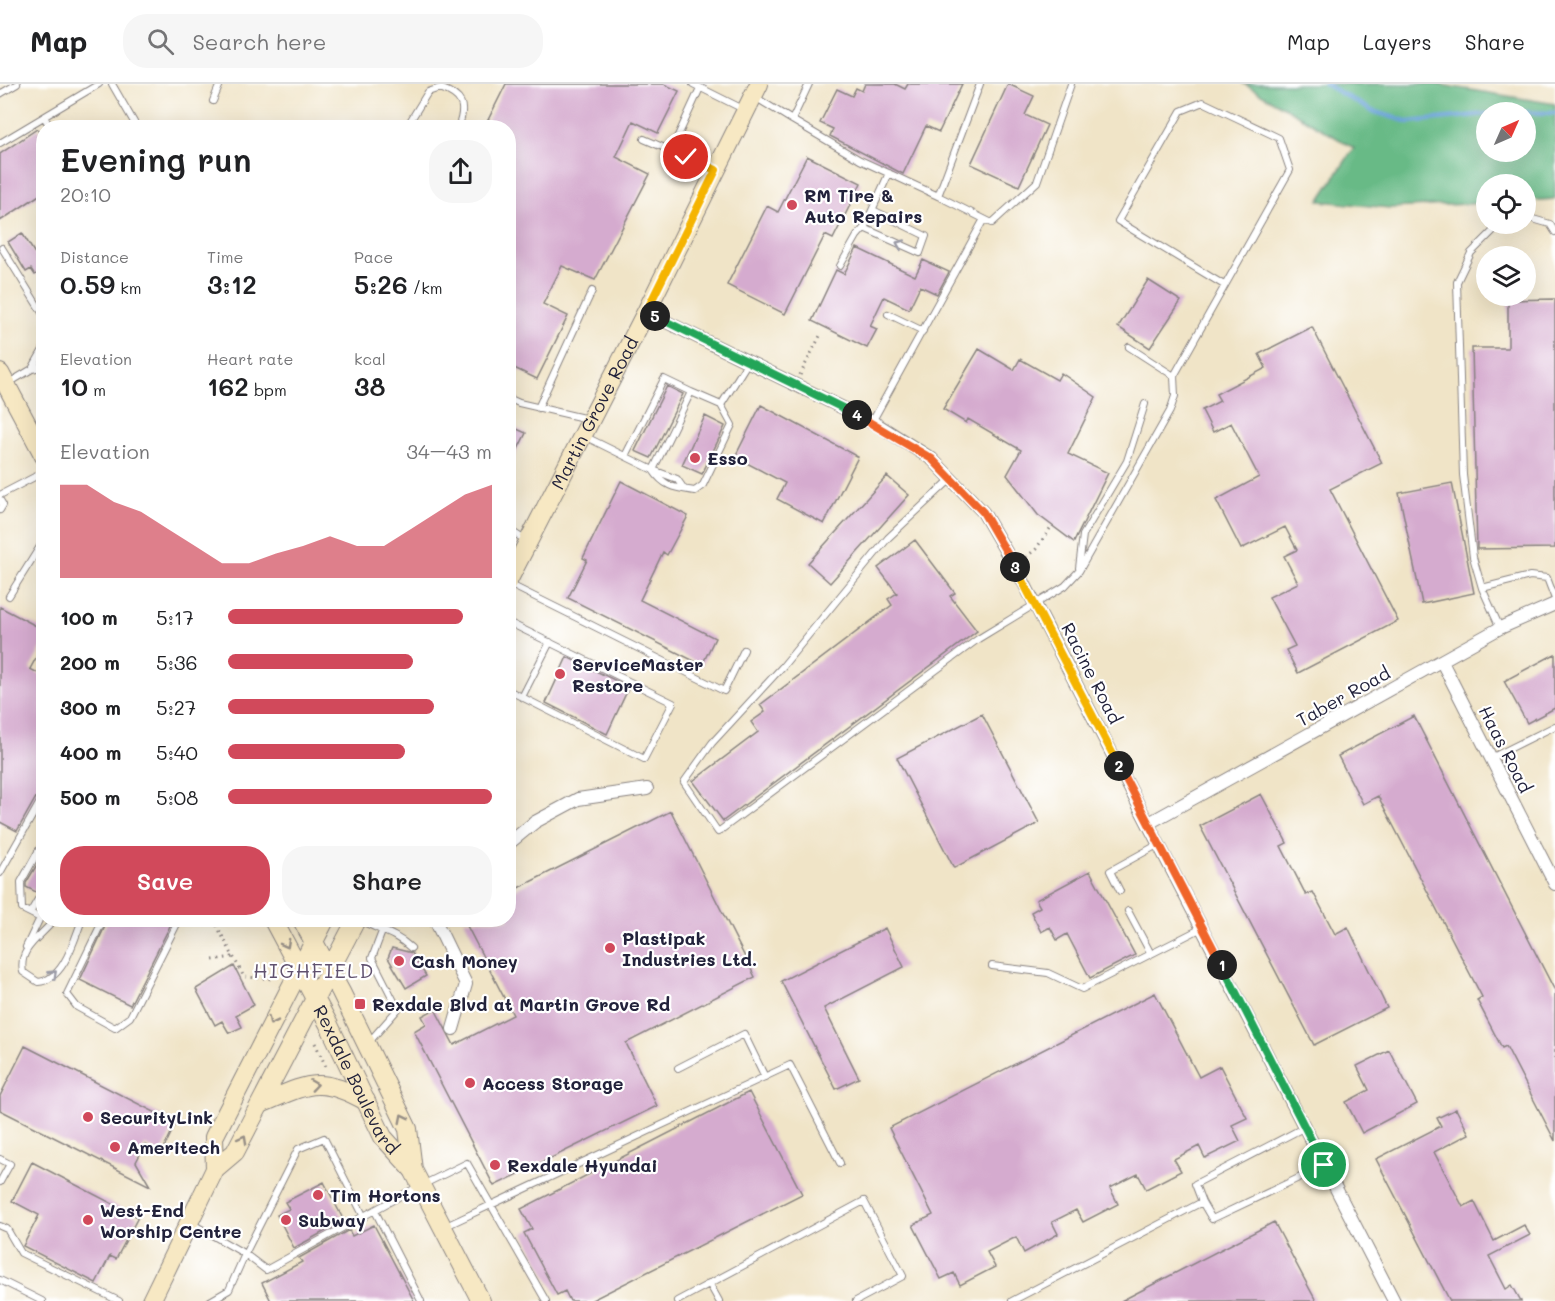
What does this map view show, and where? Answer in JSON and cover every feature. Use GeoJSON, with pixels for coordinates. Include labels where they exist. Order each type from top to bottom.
{"type":"FeatureCollection","features":[{"type":"Feature","properties":{"kind":"main road","name":"Martin Grove Road"},"geometry":{"type":"LineString","coordinates":[[516,563],[587,428],[753,97]]}},
{"type":"Feature","properties":{"kind":"main road"},"geometry":{"type":"LineString","coordinates":[[3,379],[36,441]]}},
{"type":"Feature","properties":{"kind":"main road","name":"Rexdale Boulevard"},"geometry":{"type":"LineString","coordinates":[[277,927],[316,999],[383,1137],[417,1178],[481,1301]]}},
{"type":"Feature","properties":{"kind":"main road","name":"Rexdale Boulevard"},"geometry":{"type":"LineString","coordinates":[[306,927],[408,1129],[417,1178]]}},
{"type":"Feature","properties":{"kind":"main road"},"geometry":{"type":"LineString","coordinates":[[215,1169],[214,1137],[321,927]]}},
{"type":"Feature","properties":{"kind":"main road"},"geometry":{"type":"LineString","coordinates":[[151,1301],[215,1169],[236,1152],[354,927]]}},
{"type":"Feature","properties":{"kind":"main road"},"geometry":{"type":"LineString","coordinates":[[263,1103],[296,1089],[320,1083],[345,1089],[366,1101]]}},
{"type":"Feature","properties":{"kind":"street","name":"Racine Road"},"geometry":{"type":"LineString","coordinates":[[646,312],[872,422],[932,459],[983,512],[1036,606],[1160,844],[1394,1301]]}},
{"type":"Feature","properties":{"kind":"street","name":"Taber Road"},"geometry":{"type":"LineString","coordinates":[[1149,823],[1500,628],[1555,604]]}},
{"type":"Feature","properties":{"kind":"street","name":"Haas Road"},"geometry":{"type":"LineString","coordinates":[[1442,662],[1555,884]]}},
{"type":"Feature","properties":{"kind":"street"},"geometry":{"type":"LineString","coordinates":[[516,837],[535,822],[578,799],[647,789]]}},
{"type":"Feature","properties":{"kind":"street"},"geometry":{"type":"LineString","coordinates":[[438,927],[466,984],[453,1029]]}},
{"type":"Feature","properties":{"kind":"lane"},"geometry":{"type":"LineString","coordinates":[[0,94],[16,84]]}},
{"type":"Feature","properties":{"kind":"lane"},"geometry":{"type":"LineString","coordinates":[[39,120],[99,84]]}},
{"type":"Feature","properties":{"kind":"lane"},"geometry":{"type":"LineString","coordinates":[[112,84],[133,120]]}},
{"type":"Feature","properties":{"kind":"lane"},"geometry":{"type":"LineString","coordinates":[[213,101],[220,84]]}},
{"type":"Feature","properties":{"kind":"lane"},"geometry":{"type":"LineString","coordinates":[[693,84],[700,88],[753,97],[889,173],[992,224],[1037,182],[1071,84]]}},
{"type":"Feature","properties":{"kind":"lane"},"geometry":{"type":"LineString","coordinates":[[792,120],[809,84]]}},
{"type":"Feature","properties":{"kind":"lane"},"geometry":{"type":"LineString","coordinates":[[938,196],[980,84]]}},
{"type":"Feature","properties":{"kind":"lane"},"geometry":{"type":"LineString","coordinates":[[411,120],[428,92],[440,88],[452,92],[461,102],[464,114],[461,120]]}},
{"type":"Feature","properties":{"kind":"lane"},"geometry":{"type":"LineString","coordinates":[[671,151],[700,88]]}},
{"type":"Feature","properties":{"kind":"lane"},"geometry":{"type":"LineString","coordinates":[[951,479],[888,538],[783,666],[712,743],[684,782],[718,832],[978,639],[1036,606],[1065,586],[1079,572],[1170,411],[1175,396],[1174,376],[1290,170],[1279,138],[1203,102],[1181,111],[1118,221],[1224,285]]}},
{"type":"Feature","properties":{"kind":"lane"},"geometry":{"type":"LineString","coordinates":[[0,143],[36,122]]}},
{"type":"Feature","properties":{"kind":"lane"},"geometry":{"type":"LineString","coordinates":[[644,139],[716,170]]}},
{"type":"Feature","properties":{"kind":"lane"},"geometry":{"type":"LineString","coordinates":[[840,266],[864,228],[889,173]]}},
{"type":"Feature","properties":{"kind":"lane"},"geometry":{"type":"LineString","coordinates":[[864,228],[920,253],[926,237],[873,210]]}},
{"type":"Feature","properties":{"kind":"lane"},"geometry":{"type":"LineString","coordinates":[[872,422],[984,219]]}},
{"type":"Feature","properties":{"kind":"lane"},"geometry":{"type":"LineString","coordinates":[[1536,220],[1550,224],[1555,232]]}},
{"type":"Feature","properties":{"kind":"lane"},"geometry":{"type":"LineString","coordinates":[[1490,234],[1472,253],[1457,282],[1462,475],[1473,557],[1482,588],[1500,628]]}},
{"type":"Feature","properties":{"kind":"lane"},"geometry":{"type":"LineString","coordinates":[[2,248],[36,303]]}},
{"type":"Feature","properties":{"kind":"lane"},"geometry":{"type":"LineString","coordinates":[[538,408],[592,291]]}},
{"type":"Feature","properties":{"kind":"lane"},"geometry":{"type":"LineString","coordinates":[[888,314],[923,331]]}},
{"type":"Feature","properties":{"kind":"lane"},"geometry":{"type":"LineString","coordinates":[[1129,347],[1174,376]]}},
{"type":"Feature","properties":{"kind":"lane"},"geometry":{"type":"LineString","coordinates":[[32,369],[36,362]]}},
{"type":"Feature","properties":{"kind":"lane"},"geometry":{"type":"LineString","coordinates":[[721,405],[748,362]]}},
{"type":"Feature","properties":{"kind":"lane"},"geometry":{"type":"LineString","coordinates":[[3,379],[36,368]]}},
{"type":"Feature","properties":{"kind":"lane"},"geometry":{"type":"LineString","coordinates":[[516,401],[587,428],[625,456],[653,470],[661,481],[676,490],[695,491],[703,486],[732,425],[721,405],[664,379],[657,400],[625,456]]}},
{"type":"Feature","properties":{"kind":"lane"},"geometry":{"type":"LineString","coordinates":[[653,470],[662,443],[678,411],[691,392]]}},
{"type":"Feature","properties":{"kind":"lane"},"geometry":{"type":"LineString","coordinates":[[1079,572],[1083,535],[1127,461],[1145,404]]}},
{"type":"Feature","properties":{"kind":"lane"},"geometry":{"type":"LineString","coordinates":[[0,495],[36,476]]}},
{"type":"Feature","properties":{"kind":"lane"},"geometry":{"type":"LineString","coordinates":[[0,500],[3,505],[0,510]]}},
{"type":"Feature","properties":{"kind":"lane"},"geometry":{"type":"LineString","coordinates":[[516,534],[528,542]]}},
{"type":"Feature","properties":{"kind":"lane"},"geometry":{"type":"LineString","coordinates":[[9,596],[36,553]]}},
{"type":"Feature","properties":{"kind":"lane"},"geometry":{"type":"LineString","coordinates":[[516,576],[724,691],[744,651]]}},
{"type":"Feature","properties":{"kind":"lane"},"geometry":{"type":"LineString","coordinates":[[1482,588],[1530,576],[1546,578],[1555,576]]}},
{"type":"Feature","properties":{"kind":"lane"},"geometry":{"type":"LineString","coordinates":[[1546,578],[1555,599]]}},
{"type":"Feature","properties":{"kind":"lane"},"geometry":{"type":"LineString","coordinates":[[516,626],[673,703],[644,759],[516,695]]}},
{"type":"Feature","properties":{"kind":"lane"},"geometry":{"type":"LineString","coordinates":[[522,698],[550,642]]}},
{"type":"Feature","properties":{"kind":"lane"},"geometry":{"type":"LineString","coordinates":[[1491,759],[1555,726]]}},
{"type":"Feature","properties":{"kind":"lane"},"geometry":{"type":"LineString","coordinates":[[0,873],[36,809]]}},
{"type":"Feature","properties":{"kind":"lane"},"geometry":{"type":"LineString","coordinates":[[1120,891],[1110,871],[1160,844]]}},
{"type":"Feature","properties":{"kind":"lane"},"geometry":{"type":"LineString","coordinates":[[36,855],[21,882],[22,909],[36,914]]}},
{"type":"Feature","properties":{"kind":"lane"},"geometry":{"type":"LineString","coordinates":[[30,913],[36,902]]}},
{"type":"Feature","properties":{"kind":"lane"},"geometry":{"type":"LineString","coordinates":[[1128,911],[1151,954]]}},
{"type":"Feature","properties":{"kind":"lane"},"geometry":{"type":"LineString","coordinates":[[37,927],[21,962],[23,972],[38,982],[51,979],[72,947],[79,927]]}},
{"type":"Feature","properties":{"kind":"lane"},"geometry":{"type":"LineString","coordinates":[[25,951],[47,927]]}},
{"type":"Feature","properties":{"kind":"lane"},"geometry":{"type":"LineString","coordinates":[[100,927],[67,994],[77,1007],[115,1028],[130,1017],[175,927]]}},
{"type":"Feature","properties":{"kind":"lane"},"geometry":{"type":"LineString","coordinates":[[377,927],[401,938],[411,948]]}},
{"type":"Feature","properties":{"kind":"lane"},"geometry":{"type":"LineString","coordinates":[[992,966],[1048,973],[1082,989],[1203,928]]}},
{"type":"Feature","properties":{"kind":"lane"},"geometry":{"type":"LineString","coordinates":[[367,1046],[398,1009],[372,958],[383,929]]}},
{"type":"Feature","properties":{"kind":"lane"},"geometry":{"type":"LineString","coordinates":[[678,1068],[744,1034],[765,1077]]}},
{"type":"Feature","properties":{"kind":"lane"},"geometry":{"type":"LineString","coordinates":[[443,1228],[790,1065],[840,1163]]}},
{"type":"Feature","properties":{"kind":"lane"},"geometry":{"type":"LineString","coordinates":[[1305,1127],[1196,1184],[1202,1202],[1212,1219],[1324,1165]]}},
{"type":"Feature","properties":{"kind":"lane"},"geometry":{"type":"LineString","coordinates":[[210,1301],[229,1290],[298,1149],[324,1138],[364,1217]]}},
{"type":"Feature","properties":{"kind":"lane"},"geometry":{"type":"LineString","coordinates":[[0,1159],[9,1164],[0,1182]]}},
{"type":"Feature","properties":{"kind":"lane"},"geometry":{"type":"LineString","coordinates":[[190,1223],[245,1254],[266,1270],[375,1211],[417,1178],[467,1163],[546,1301]]}},
{"type":"Feature","properties":{"kind":"lane"},"geometry":{"type":"LineString","coordinates":[[677,1301],[864,1201],[903,1276],[856,1301]]}},
{"type":"Feature","properties":{"kind":"lane"},"geometry":{"type":"LineString","coordinates":[[1012,1301],[1202,1202]]}},
{"type":"Feature","properties":{"kind":"lane"},"geometry":{"type":"LineString","coordinates":[[375,1211],[421,1301]]}},
{"type":"Feature","properties":{"kind":"lane"},"geometry":{"type":"LineString","coordinates":[[0,1226],[7,1229],[21,1252],[119,1301]]}},
{"type":"Feature","properties":{"kind":"lane"},"geometry":{"type":"LineString","coordinates":[[0,1280],[42,1301]]}},
{"type":"Feature","properties":{"kind":"lane"},"geometry":{"type":"LineString","coordinates":[[709,1283],[719,1301]]}},
{"type":"Feature","properties":{"kind":"path"},"geometry":{"type":"LineString","coordinates":[[795,384],[821,334]]}},
{"type":"Feature","properties":{"kind":"path"},"geometry":{"type":"LineString","coordinates":[[1026,557],[1036,549],[1051,527]]}},
{"type":"Feature","properties":{"kind":"path"},"geometry":{"type":"LineString","coordinates":[[218,927],[244,977],[276,979]]}},
{"type":"Feature","properties":{"kind":"path"},"geometry":{"type":"LineString","coordinates":[[213,960],[233,957]]}},
{"type":"Feature","properties":{"kind":"path"},"geometry":{"type":"LineString","coordinates":[[316,1044],[330,1075]]}},
{"type":"Feature","properties":{"kind":"green space"},"geometry":{"type":"Polygon","coordinates":[[[1244,84],[1435,84],[1555,104],[1555,199],[1536,200],[1536,174],[1476,174],[1476,204],[1390,208],[1319,201],[1354,148],[1244,84]]]}},
{"type":"Feature","properties":{"kind":"building"},"geometry":{"type":"Polygon","coordinates":[[[506,84],[664,84],[679,91],[658,133],[633,121],[616,157],[650,174],[595,280],[562,266],[543,304],[568,316],[537,379],[516,369],[516,120],[488,120],[506,84]]]}},
{"type":"Feature","properties":{"kind":"building"},"geometry":{"type":"Polygon","coordinates":[[[865,84],[895,84],[905,89],[908,84],[962,84],[939,132],[926,126],[903,174],[830,136],[833,129],[820,123],[837,89],[852,96],[856,88],[862,91],[865,84]]]}},
{"type":"Feature","properties":{"kind":"building"},"geometry":{"type":"Polygon","coordinates":[[[1008,84],[1034,96],[1025,115],[1047,125],[1019,186],[971,164],[1008,84]]]}},
{"type":"Feature","properties":{"kind":"building"},"geometry":{"type":"Polygon","coordinates":[[[36,130],[36,197],[0,221],[0,154],[36,130]]]}},
{"type":"Feature","properties":{"kind":"building"},"geometry":{"type":"Polygon","coordinates":[[[807,156],[861,183],[833,239],[825,235],[785,314],[727,285],[767,206],[778,212],[807,156]]]}},
{"type":"Feature","properties":{"kind":"building"},"geometry":{"type":"Polygon","coordinates":[[[22,233],[36,255],[36,274],[31,269],[26,272],[8,242],[22,233]]]}},
{"type":"Feature","properties":{"kind":"building"},"geometry":{"type":"Polygon","coordinates":[[[857,248],[915,276],[923,260],[949,272],[937,294],[920,286],[909,309],[884,297],[870,326],[877,329],[867,348],[812,321],[836,270],[844,274],[857,248]]]}},
{"type":"Feature","properties":{"kind":"building"},"geometry":{"type":"Polygon","coordinates":[[[1148,280],[1181,301],[1150,348],[1118,327],[1148,280]]]}},
{"type":"Feature","properties":{"kind":"building"},"geometry":{"type":"Polygon","coordinates":[[[1536,299],[1555,299],[1555,548],[1477,549],[1472,348],[1508,348],[1508,306],[1536,306],[1536,299]]]}},
{"type":"Feature","properties":{"kind":"building"},"geometry":{"type":"Polygon","coordinates":[[[1312,327],[1382,463],[1330,489],[1398,621],[1298,673],[1286,650],[1295,646],[1269,597],[1298,583],[1284,556],[1297,550],[1285,527],[1241,549],[1216,500],[1259,477],[1231,423],[1213,432],[1202,410],[1220,401],[1216,394],[1266,368],[1259,354],[1312,327]]]}},
{"type":"Feature","properties":{"kind":"building"},"geometry":{"type":"Polygon","coordinates":[[[979,349],[1014,370],[1020,359],[1057,380],[1061,373],[1096,397],[1068,454],[1108,473],[1074,542],[1038,515],[1007,475],[1021,450],[968,419],[966,423],[943,409],[979,349]]]}},
{"type":"Feature","properties":{"kind":"building"},"geometry":{"type":"Polygon","coordinates":[[[667,386],[683,394],[651,458],[635,451],[667,386]]]}},
{"type":"Feature","properties":{"kind":"building"},"geometry":{"type":"Polygon","coordinates":[[[761,405],[858,457],[824,524],[777,499],[785,483],[735,457],[761,405]]]}},
{"type":"Feature","properties":{"kind":"building"},"geometry":{"type":"Polygon","coordinates":[[[705,416],[725,426],[702,474],[682,465],[705,416]]]}},
{"type":"Feature","properties":{"kind":"building"},"geometry":{"type":"Polygon","coordinates":[[[516,429],[526,433],[516,453],[516,429]]]}},
{"type":"Feature","properties":{"kind":"building"},"geometry":{"type":"Polygon","coordinates":[[[887,476],[909,495],[830,583],[808,563],[887,476]]]}},
{"type":"Feature","properties":{"kind":"building"},"geometry":{"type":"Polygon","coordinates":[[[621,481],[688,516],[667,555],[663,552],[640,600],[715,638],[702,665],[568,598],[587,560],[583,558],[621,481]]]}},
{"type":"Feature","properties":{"kind":"building"},"geometry":{"type":"Polygon","coordinates":[[[1452,483],[1474,593],[1422,604],[1399,493],[1452,483]]]}},
{"type":"Feature","properties":{"kind":"building"},"geometry":{"type":"Polygon","coordinates":[[[915,540],[955,593],[950,596],[977,631],[723,821],[693,781],[758,732],[751,722],[765,712],[760,705],[892,605],[888,599],[897,593],[878,568],[915,540]]]}},
{"type":"Feature","properties":{"kind":"building"},"geometry":{"type":"Polygon","coordinates":[[[0,607],[36,626],[36,658],[30,669],[36,672],[36,797],[17,831],[0,822],[0,607]]]}},
{"type":"Feature","properties":{"kind":"building"},"geometry":{"type":"Polygon","coordinates":[[[1555,654],[1555,708],[1527,723],[1504,681],[1555,654]]]}},
{"type":"Feature","properties":{"kind":"building"},"geometry":{"type":"Polygon","coordinates":[[[567,657],[629,687],[607,734],[546,703],[567,657]]]}},
{"type":"Feature","properties":{"kind":"building"},"geometry":{"type":"Polygon","coordinates":[[[982,714],[1039,823],[954,868],[897,758],[982,714]]]}},
{"type":"Feature","properties":{"kind":"building"},"geometry":{"type":"Polygon","coordinates":[[[1414,716],[1555,991],[1555,1141],[1506,1046],[1502,1048],[1477,1000],[1482,997],[1378,796],[1363,804],[1338,756],[1414,716]]]}},
{"type":"Feature","properties":{"kind":"building"},"geometry":{"type":"Polygon","coordinates":[[[1261,794],[1287,843],[1281,846],[1306,895],[1313,892],[1335,934],[1348,927],[1387,1008],[1314,1045],[1200,826],[1261,794]]]}},
{"type":"Feature","properties":{"kind":"building","name":"Plastipak Industries Ltd."},"geometry":{"type":"Polygon","coordinates":[[[671,811],[755,977],[626,1043],[657,1106],[494,1186],[414,1031],[426,1024],[422,1016],[435,1009],[454,1045],[513,1015],[468,927],[516,927],[516,889],[671,811]]]}},
{"type":"Feature","properties":{"kind":"building"},"geometry":{"type":"Polygon","coordinates":[[[36,866],[36,892],[26,887],[36,866]]]}},
{"type":"Feature","properties":{"kind":"building"},"geometry":{"type":"Polygon","coordinates":[[[1090,871],[1135,955],[1090,978],[1067,934],[1057,940],[1050,927],[1041,932],[1031,912],[1040,907],[1036,900],[1090,871]]]}},
{"type":"Feature","properties":{"kind":"building"},"geometry":{"type":"Polygon","coordinates":[[[105,927],[169,927],[130,1005],[80,980],[105,927]]]}},
{"type":"Feature","properties":{"kind":"building"},"geometry":{"type":"Polygon","coordinates":[[[885,928],[904,967],[824,1008],[859,1078],[836,1089],[781,981],[885,928]]]}},
{"type":"Feature","properties":{"kind":"building"},"geometry":{"type":"Polygon","coordinates":[[[392,948],[412,953],[426,976],[406,988],[388,958],[392,948]]]}},
{"type":"Feature","properties":{"kind":"building"},"geometry":{"type":"Polygon","coordinates":[[[234,966],[254,1005],[236,1015],[242,1027],[229,1033],[222,1021],[215,1025],[196,989],[234,966]]]}},
{"type":"Feature","properties":{"kind":"building"},"geometry":{"type":"Polygon","coordinates":[[[1155,993],[1199,1077],[1220,1066],[1247,1118],[1232,1125],[1240,1141],[1205,1158],[1199,1146],[1174,1159],[1181,1171],[1146,1189],[1138,1174],[1110,1188],[1118,1204],[1083,1222],[1076,1210],[1052,1222],[1058,1234],[1024,1253],[1016,1237],[987,1252],[995,1267],[960,1285],[954,1273],[941,1279],[913,1225],[933,1215],[889,1128],[1155,993]]]}},
{"type":"Feature","properties":{"kind":"building","name":"SecurityLink"},"geometry":{"type":"Polygon","coordinates":[[[25,1046],[176,1123],[161,1154],[145,1145],[136,1162],[150,1186],[0,1110],[0,1096],[25,1046]]]}},
{"type":"Feature","properties":{"kind":"building"},"geometry":{"type":"Polygon","coordinates":[[[1389,1050],[1417,1104],[1362,1133],[1346,1102],[1369,1090],[1357,1066],[1389,1050]]]}},
{"type":"Feature","properties":{"kind":"building"},"geometry":{"type":"Polygon","coordinates":[[[749,1092],[802,1194],[590,1301],[570,1301],[565,1291],[557,1295],[524,1233],[532,1229],[521,1209],[749,1092]]]}},
{"type":"Feature","properties":{"kind":"building"},"geometry":{"type":"Polygon","coordinates":[[[1456,1109],[1469,1134],[1434,1152],[1463,1207],[1474,1201],[1494,1241],[1524,1225],[1530,1235],[1489,1256],[1506,1289],[1512,1285],[1521,1301],[1450,1301],[1376,1159],[1441,1126],[1437,1118],[1456,1109]]]}},
{"type":"Feature","properties":{"kind":"building"},"geometry":{"type":"Polygon","coordinates":[[[32,1162],[138,1217],[116,1259],[110,1256],[96,1283],[23,1246],[39,1215],[12,1201],[32,1162]]]}},
{"type":"Feature","properties":{"kind":"building"},"geometry":{"type":"Polygon","coordinates":[[[324,1182],[344,1221],[294,1248],[277,1215],[289,1209],[285,1202],[324,1182]]]}},
{"type":"Feature","properties":{"kind":"building"},"geometry":{"type":"Polygon","coordinates":[[[1274,1222],[1316,1301],[1121,1301],[1274,1222]]]}},
{"type":"Feature","properties":{"kind":"building"},"geometry":{"type":"Polygon","coordinates":[[[374,1225],[414,1301],[271,1301],[262,1283],[302,1262],[299,1258],[349,1230],[352,1236],[374,1225]]]}},
{"type":"Feature","properties":{"kind":"waterway"},"geometry":{"type":"LineString","coordinates":[[1325,84],[1372,111],[1409,122],[1476,115]]}},
{"type":"Feature","properties":{"kind":"waterway"},"geometry":{"type":"LineString","coordinates":[[1536,113],[1555,113]]}},
{"type":"Feature","properties":{"kind":"place","name":"RM Tire & Auto Repairs"},"geometry":{"type":"Point","coordinates":[792,205]}},
{"type":"Feature","properties":{"kind":"place","name":"Esso"},"geometry":{"type":"Point","coordinates":[695,458]}},
{"type":"Feature","properties":{"kind":"place","name":"ServiceMaster Restore"},"geometry":{"type":"Point","coordinates":[560,674]}},
{"type":"Feature","properties":{"kind":"place","name":"Plastipak Industries Ltd."},"geometry":{"type":"Point","coordinates":[610,948]}},
{"type":"Feature","properties":{"kind":"place","name":"Cash Money"},"geometry":{"type":"Point","coordinates":[399,961]}},
{"type":"Feature","properties":{"kind":"place","name":"Rexdale Blvd at Martin Grove Rd"},"geometry":{"type":"Point","coordinates":[360,1004]}},
{"type":"Feature","properties":{"kind":"place","name":"Access Storage"},"geometry":{"type":"Point","coordinates":[470,1083]}},
{"type":"Feature","properties":{"kind":"place","name":"SecurityLink"},"geometry":{"type":"Point","coordinates":[88,1117]}},
{"type":"Feature","properties":{"kind":"place","name":"Ameritech"},"geometry":{"type":"Point","coordinates":[115,1147]}},
{"type":"Feature","properties":{"kind":"place","name":"Rexdale Hyundai"},"geometry":{"type":"Point","coordinates":[495,1165]}},
{"type":"Feature","properties":{"kind":"place","name":"Tim Hortons"},"geometry":{"type":"Point","coordinates":[318,1195]}},
{"type":"Feature","properties":{"kind":"place","name":"West-End Worship Centre"},"geometry":{"type":"Point","coordinates":[88,1220]}},
{"type":"Feature","properties":{"kind":"place","name":"Subway"},"geometry":{"type":"Point","coordinates":[286,1220]}},
{"type":"Feature","properties":{"kind":"district","name":"HIGHFIELD"},"geometry":{"type":"Point","coordinates":[314,970]}},
{"type":"Feature","properties":{"kind":"route"},"geometry":{"type":"LineString","coordinates":[[686,157],[716,170],[646,312],[878,425],[932,459],[983,512],[1023,581],[1324,1165]]}}]}
